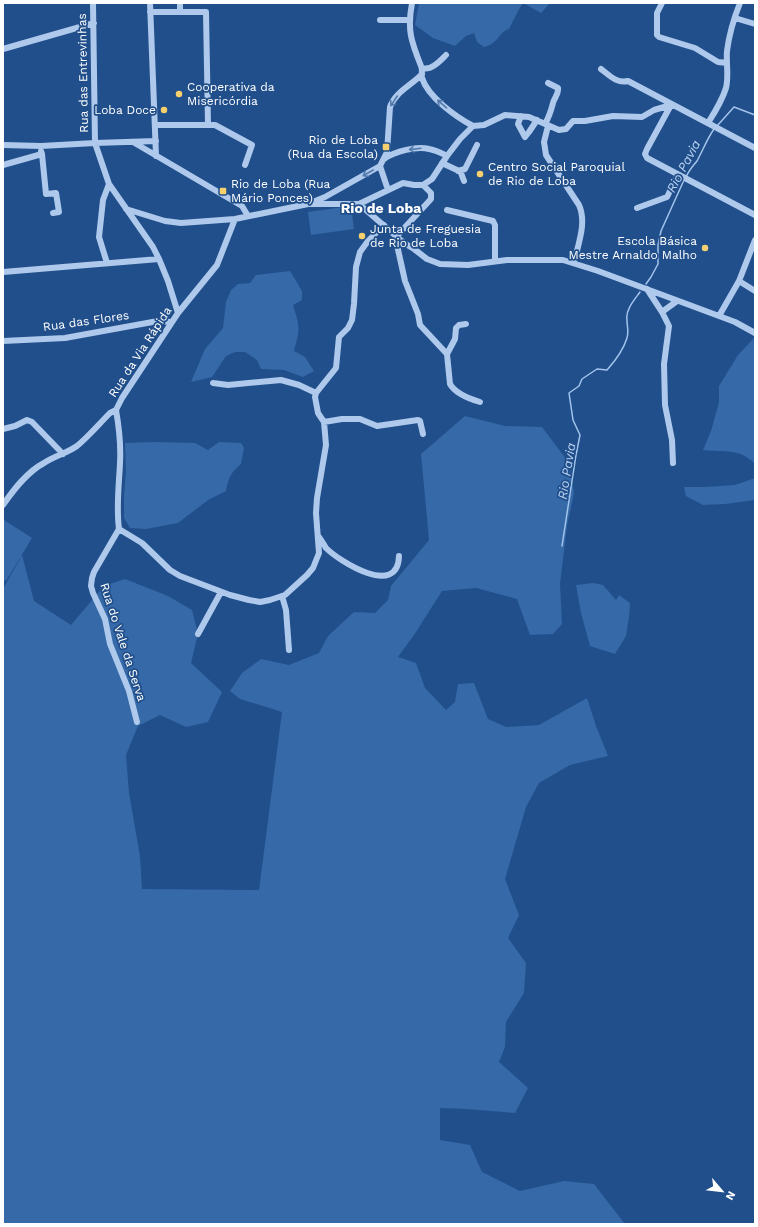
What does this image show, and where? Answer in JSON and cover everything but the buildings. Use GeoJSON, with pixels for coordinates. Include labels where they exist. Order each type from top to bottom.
{"type":"FeatureCollection","features":[{"type":"Feature","properties":{"kind":"street","name":"Rua das Entrevinhas"},"geometry":{"type":"LineString","coordinates":[[93,3],[95,142],[109,184],[154,246],[168,281],[178,313]]}},
{"type":"Feature","properties":{"kind":"street"},"geometry":{"type":"LineString","coordinates":[[150,3],[156,156]]}},
{"type":"Feature","properties":{"kind":"street"},"geometry":{"type":"LineString","coordinates":[[180,3],[180,12]]}},
{"type":"Feature","properties":{"kind":"street"},"geometry":{"type":"LineString","coordinates":[[412,3],[409,20],[410,37],[422,71],[422,77],[430,92],[437,99],[455,115],[473,126]]}},
{"type":"Feature","properties":{"kind":"street"},"geometry":{"type":"LineString","coordinates":[[662,3],[657,13],[657,35],[659,37],[695,48],[718,62],[728,63]]}},
{"type":"Feature","properties":{"kind":"street"},"geometry":{"type":"LineString","coordinates":[[710,124],[722,100],[726,86],[728,45],[740,3]]}},
{"type":"Feature","properties":{"kind":"street"},"geometry":{"type":"LineString","coordinates":[[150,12],[206,12],[208,124]]}},
{"type":"Feature","properties":{"kind":"street"},"geometry":{"type":"LineString","coordinates":[[735,18],[755,24]]}},
{"type":"Feature","properties":{"kind":"street"},"geometry":{"type":"LineString","coordinates":[[380,20],[409,20]]}},
{"type":"Feature","properties":{"kind":"street"},"geometry":{"type":"LineString","coordinates":[[3,49],[94,24]]}},
{"type":"Feature","properties":{"kind":"street"},"geometry":{"type":"LineString","coordinates":[[326,201],[380,166],[384,160],[388,147],[390,107],[392,102],[422,71],[433,66],[446,55]]}},
{"type":"Feature","properties":{"kind":"street"},"geometry":{"type":"LineString","coordinates":[[601,69],[622,83],[628,81],[755,148]]}},
{"type":"Feature","properties":{"kind":"street"},"geometry":{"type":"LineString","coordinates":[[548,84],[558,88],[559,91],[553,103],[546,125],[544,142],[546,155],[579,205],[582,212],[583,224],[574,263]]}},
{"type":"Feature","properties":{"kind":"street"},"geometry":{"type":"LineString","coordinates":[[126,209],[165,221],[181,223],[235,219],[326,201],[341,204],[359,204],[403,183],[423,185],[432,179],[460,139],[473,126],[484,124],[505,115],[529,116],[559,130],[566,129],[572,121],[585,121],[613,116],[642,117],[658,108],[671,105]]}},
{"type":"Feature","properties":{"kind":"street"},"geometry":{"type":"LineString","coordinates":[[671,105],[645,154],[647,158],[755,215]]}},
{"type":"Feature","properties":{"kind":"street"},"geometry":{"type":"LineString","coordinates":[[521,116],[518,124],[525,137],[537,120]]}},
{"type":"Feature","properties":{"kind":"street"},"geometry":{"type":"LineString","coordinates":[[155,125],[215,125],[252,145],[245,165]]}},
{"type":"Feature","properties":{"kind":"street"},"geometry":{"type":"LineString","coordinates":[[3,145],[41,146],[95,142],[156,141]]}},
{"type":"Feature","properties":{"kind":"street"},"geometry":{"type":"LineString","coordinates":[[133,142],[242,206],[248,216]]}},
{"type":"Feature","properties":{"kind":"street"},"geometry":{"type":"LineString","coordinates":[[458,171],[465,168],[477,145]]}},
{"type":"Feature","properties":{"kind":"street"},"geometry":{"type":"LineString","coordinates":[[41,146],[46,194],[56,193],[59,212],[53,213]]}},
{"type":"Feature","properties":{"kind":"street"},"geometry":{"type":"LineString","coordinates":[[384,160],[398,152],[428,148],[447,156]]}},
{"type":"Feature","properties":{"kind":"street"},"geometry":{"type":"LineString","coordinates":[[3,165],[42,154]]}},
{"type":"Feature","properties":{"kind":"street"},"geometry":{"type":"LineString","coordinates":[[442,163],[461,173],[464,181]]}},
{"type":"Feature","properties":{"kind":"street"},"geometry":{"type":"LineString","coordinates":[[380,166],[388,190]]}},
{"type":"Feature","properties":{"kind":"street"},"geometry":{"type":"LineString","coordinates":[[637,208],[667,197],[678,175]]}},
{"type":"Feature","properties":{"kind":"street"},"geometry":{"type":"LineString","coordinates":[[107,263],[99,237],[103,200],[109,184]]}},
{"type":"Feature","properties":{"kind":"street"},"geometry":{"type":"LineString","coordinates":[[423,185],[431,193],[431,199],[398,238],[397,245],[405,281],[418,314],[420,326],[447,354]]}},
{"type":"Feature","properties":{"kind":"street"},"geometry":{"type":"LineString","coordinates":[[359,204],[398,238],[427,259],[440,264],[468,265],[495,261],[555,259],[574,263],[719,316],[755,332]]}},
{"type":"Feature","properties":{"kind":"street"},"geometry":{"type":"LineString","coordinates":[[447,210],[493,221],[495,225],[495,261]]}},
{"type":"Feature","properties":{"kind":"street","name":"Rua da Via Rápida"},"geometry":{"type":"LineString","coordinates":[[3,505],[34,469],[51,459],[64,454],[78,444],[110,413],[116,410],[122,398],[171,322],[216,265],[235,219]]}},
{"type":"Feature","properties":{"kind":"street"},"geometry":{"type":"LineString","coordinates":[[116,410],[119,424],[120,461],[119,529],[142,543],[170,570],[180,576],[239,598],[260,602],[282,596],[301,581],[313,568],[319,553],[316,513],[326,445],[324,422],[318,413],[316,393],[336,368],[339,337],[348,328],[352,320],[356,267],[360,252],[368,241],[384,225]]}},
{"type":"Feature","properties":{"kind":"street"},"geometry":{"type":"LineString","coordinates":[[719,316],[739,281],[755,240]]}},
{"type":"Feature","properties":{"kind":"street"},"geometry":{"type":"LineString","coordinates":[[3,272],[159,259]]}},
{"type":"Feature","properties":{"kind":"street"},"geometry":{"type":"LineString","coordinates":[[739,281],[755,292]]}},
{"type":"Feature","properties":{"kind":"street"},"geometry":{"type":"LineString","coordinates":[[647,289],[669,326],[664,372],[665,405],[672,440],[673,463]]}},
{"type":"Feature","properties":{"kind":"street"},"geometry":{"type":"LineString","coordinates":[[662,312],[677,301]]}},
{"type":"Feature","properties":{"kind":"street","name":"Rua das Flores"},"geometry":{"type":"LineString","coordinates":[[3,341],[65,338],[158,321],[171,322]]}},
{"type":"Feature","properties":{"kind":"street"},"geometry":{"type":"LineString","coordinates":[[466,324],[459,325],[456,328],[455,339],[447,354],[450,384],[452,388],[472,400],[480,402]]}},
{"type":"Feature","properties":{"kind":"street"},"geometry":{"type":"LineString","coordinates":[[213,383],[228,385],[281,380],[295,383],[316,393]]}},
{"type":"Feature","properties":{"kind":"street"},"geometry":{"type":"LineString","coordinates":[[324,422],[342,419],[360,419],[377,426],[418,420],[421,423],[423,434]]}},
{"type":"Feature","properties":{"kind":"street"},"geometry":{"type":"LineString","coordinates":[[3,429],[15,426],[27,420],[32,422],[64,454]]}},
{"type":"Feature","properties":{"kind":"street","name":"Rua do Vale da Serva"},"geometry":{"type":"LineString","coordinates":[[119,529],[94,572],[91,586],[105,619],[110,644],[129,691],[137,722]]}},
{"type":"Feature","properties":{"kind":"street"},"geometry":{"type":"LineString","coordinates":[[318,536],[326,547],[337,556],[360,570],[377,576],[384,577],[391,574],[398,565],[399,556]]}},
{"type":"Feature","properties":{"kind":"street"},"geometry":{"type":"LineString","coordinates":[[198,634],[221,592]]}},
{"type":"Feature","properties":{"kind":"street"},"geometry":{"type":"LineString","coordinates":[[282,596],[286,610],[289,650]]}},
{"type":"Feature","properties":{"kind":"shaded area"},"geometry":{"type":"Polygon","coordinates":[[[419,3],[523,3],[509,29],[502,33],[496,41],[484,47],[477,42],[474,33],[466,36],[455,46],[433,38],[415,25],[419,3]]]}},
{"type":"Feature","properties":{"kind":"shaded area"},"geometry":{"type":"Polygon","coordinates":[[[523,3],[550,3],[541,13],[523,3]]]}},
{"type":"Feature","properties":{"kind":"shaded area"},"geometry":{"type":"Polygon","coordinates":[[[351,206],[354,229],[311,235],[308,212],[351,206]]]}},
{"type":"Feature","properties":{"kind":"shaded area"},"geometry":{"type":"Polygon","coordinates":[[[290,271],[302,291],[302,300],[293,305],[298,328],[294,351],[305,357],[314,371],[303,377],[284,370],[261,369],[257,360],[245,352],[235,352],[226,356],[212,377],[191,382],[205,349],[223,328],[226,302],[231,290],[238,284],[250,283],[256,275],[290,271]]]}},
{"type":"Feature","properties":{"kind":"shaded area"},"geometry":{"type":"Polygon","coordinates":[[[754,338],[755,464],[743,455],[737,453],[703,450],[711,431],[719,402],[719,386],[738,355],[754,338]]]}},
{"type":"Feature","properties":{"kind":"shaded area"},"geometry":{"type":"Polygon","coordinates":[[[465,416],[505,426],[542,427],[569,463],[574,493],[567,526],[560,584],[562,624],[553,634],[530,635],[517,599],[476,588],[442,591],[398,657],[416,663],[425,688],[446,710],[455,702],[458,684],[474,683],[488,719],[506,727],[539,725],[587,698],[608,756],[570,765],[539,783],[526,807],[505,879],[519,915],[508,938],[526,963],[524,993],[506,1022],[505,1047],[499,1062],[528,1088],[515,1113],[440,1108],[440,1140],[470,1145],[482,1172],[520,1191],[564,1181],[594,1184],[625,1224],[3,1224],[3,589],[22,555],[34,601],[71,625],[104,586],[125,579],[168,596],[192,610],[198,634],[191,663],[222,692],[208,722],[186,727],[160,715],[138,726],[126,755],[129,793],[140,856],[142,889],[259,890],[282,712],[240,699],[230,691],[242,673],[261,659],[289,665],[319,653],[328,636],[354,612],[375,613],[388,600],[391,586],[429,540],[421,454],[465,416]]]}},
{"type":"Feature","properties":{"kind":"shaded area"},"geometry":{"type":"Polygon","coordinates":[[[219,442],[241,443],[244,448],[241,464],[230,476],[226,491],[208,500],[178,523],[146,529],[130,528],[124,518],[126,470],[125,443],[195,443],[208,450],[219,442]]]}},
{"type":"Feature","properties":{"kind":"shaded area"},"geometry":{"type":"Polygon","coordinates":[[[755,478],[755,500],[725,504],[703,505],[686,496],[684,487],[735,485],[755,478]]]}},
{"type":"Feature","properties":{"kind":"shaded area"},"geometry":{"type":"Polygon","coordinates":[[[4,520],[32,538],[6,581],[3,579],[4,520]]]}},
{"type":"Feature","properties":{"kind":"shaded area"},"geometry":{"type":"Polygon","coordinates":[[[593,583],[603,585],[616,600],[619,595],[630,603],[626,636],[615,654],[590,646],[581,613],[576,585],[593,583]]]}},
{"type":"Feature","properties":{"kind":"waterway","name":"Rio Pavia"},"geometry":{"type":"LineString","coordinates":[[717,126],[734,107],[755,115]]}},
{"type":"Feature","properties":{"kind":"waterway","name":"Rio Pavia"},"geometry":{"type":"LineString","coordinates":[[686,177],[697,161],[714,129]]}},
{"type":"Feature","properties":{"kind":"waterway","name":"Rio Pavia"},"geometry":{"type":"LineString","coordinates":[[646,284],[658,264],[658,245],[661,231],[684,180]]}},
{"type":"Feature","properties":{"kind":"waterway","name":"Rio Pavia"},"geometry":{"type":"LineString","coordinates":[[562,546],[580,435],[573,420],[569,393],[579,386],[582,379],[597,369],[607,370],[616,359],[627,338],[627,312],[640,292]]}},
{"type":"Feature","properties":{"kind":"place","name":"Cooperativa da Misericórdia"},"geometry":{"type":"Point","coordinates":[179,94]}},
{"type":"Feature","properties":{"kind":"place","name":"Loba Doce"},"geometry":{"type":"Point","coordinates":[164,110]}},
{"type":"Feature","properties":{"kind":"place","name":"Rio de Loba (Rua da Escola)"},"geometry":{"type":"Point","coordinates":[386,147]}},
{"type":"Feature","properties":{"kind":"place","name":"Centro Social Paroquial de Rio de Loba"},"geometry":{"type":"Point","coordinates":[480,174]}},
{"type":"Feature","properties":{"kind":"place","name":"Rio de Loba (Rua Mário Ponces)"},"geometry":{"type":"Point","coordinates":[223,191]}},
{"type":"Feature","properties":{"kind":"place","name":"Junta de Freguesia de Rio de Loba"},"geometry":{"type":"Point","coordinates":[362,236]}},
{"type":"Feature","properties":{"kind":"place","name":"Escola Básica Mestre Arnaldo Malho"},"geometry":{"type":"Point","coordinates":[705,248]}},
{"type":"Feature","properties":{"kind":"district","name":"Rio de Loba"},"geometry":{"type":"Point","coordinates":[381,208]}}]}
